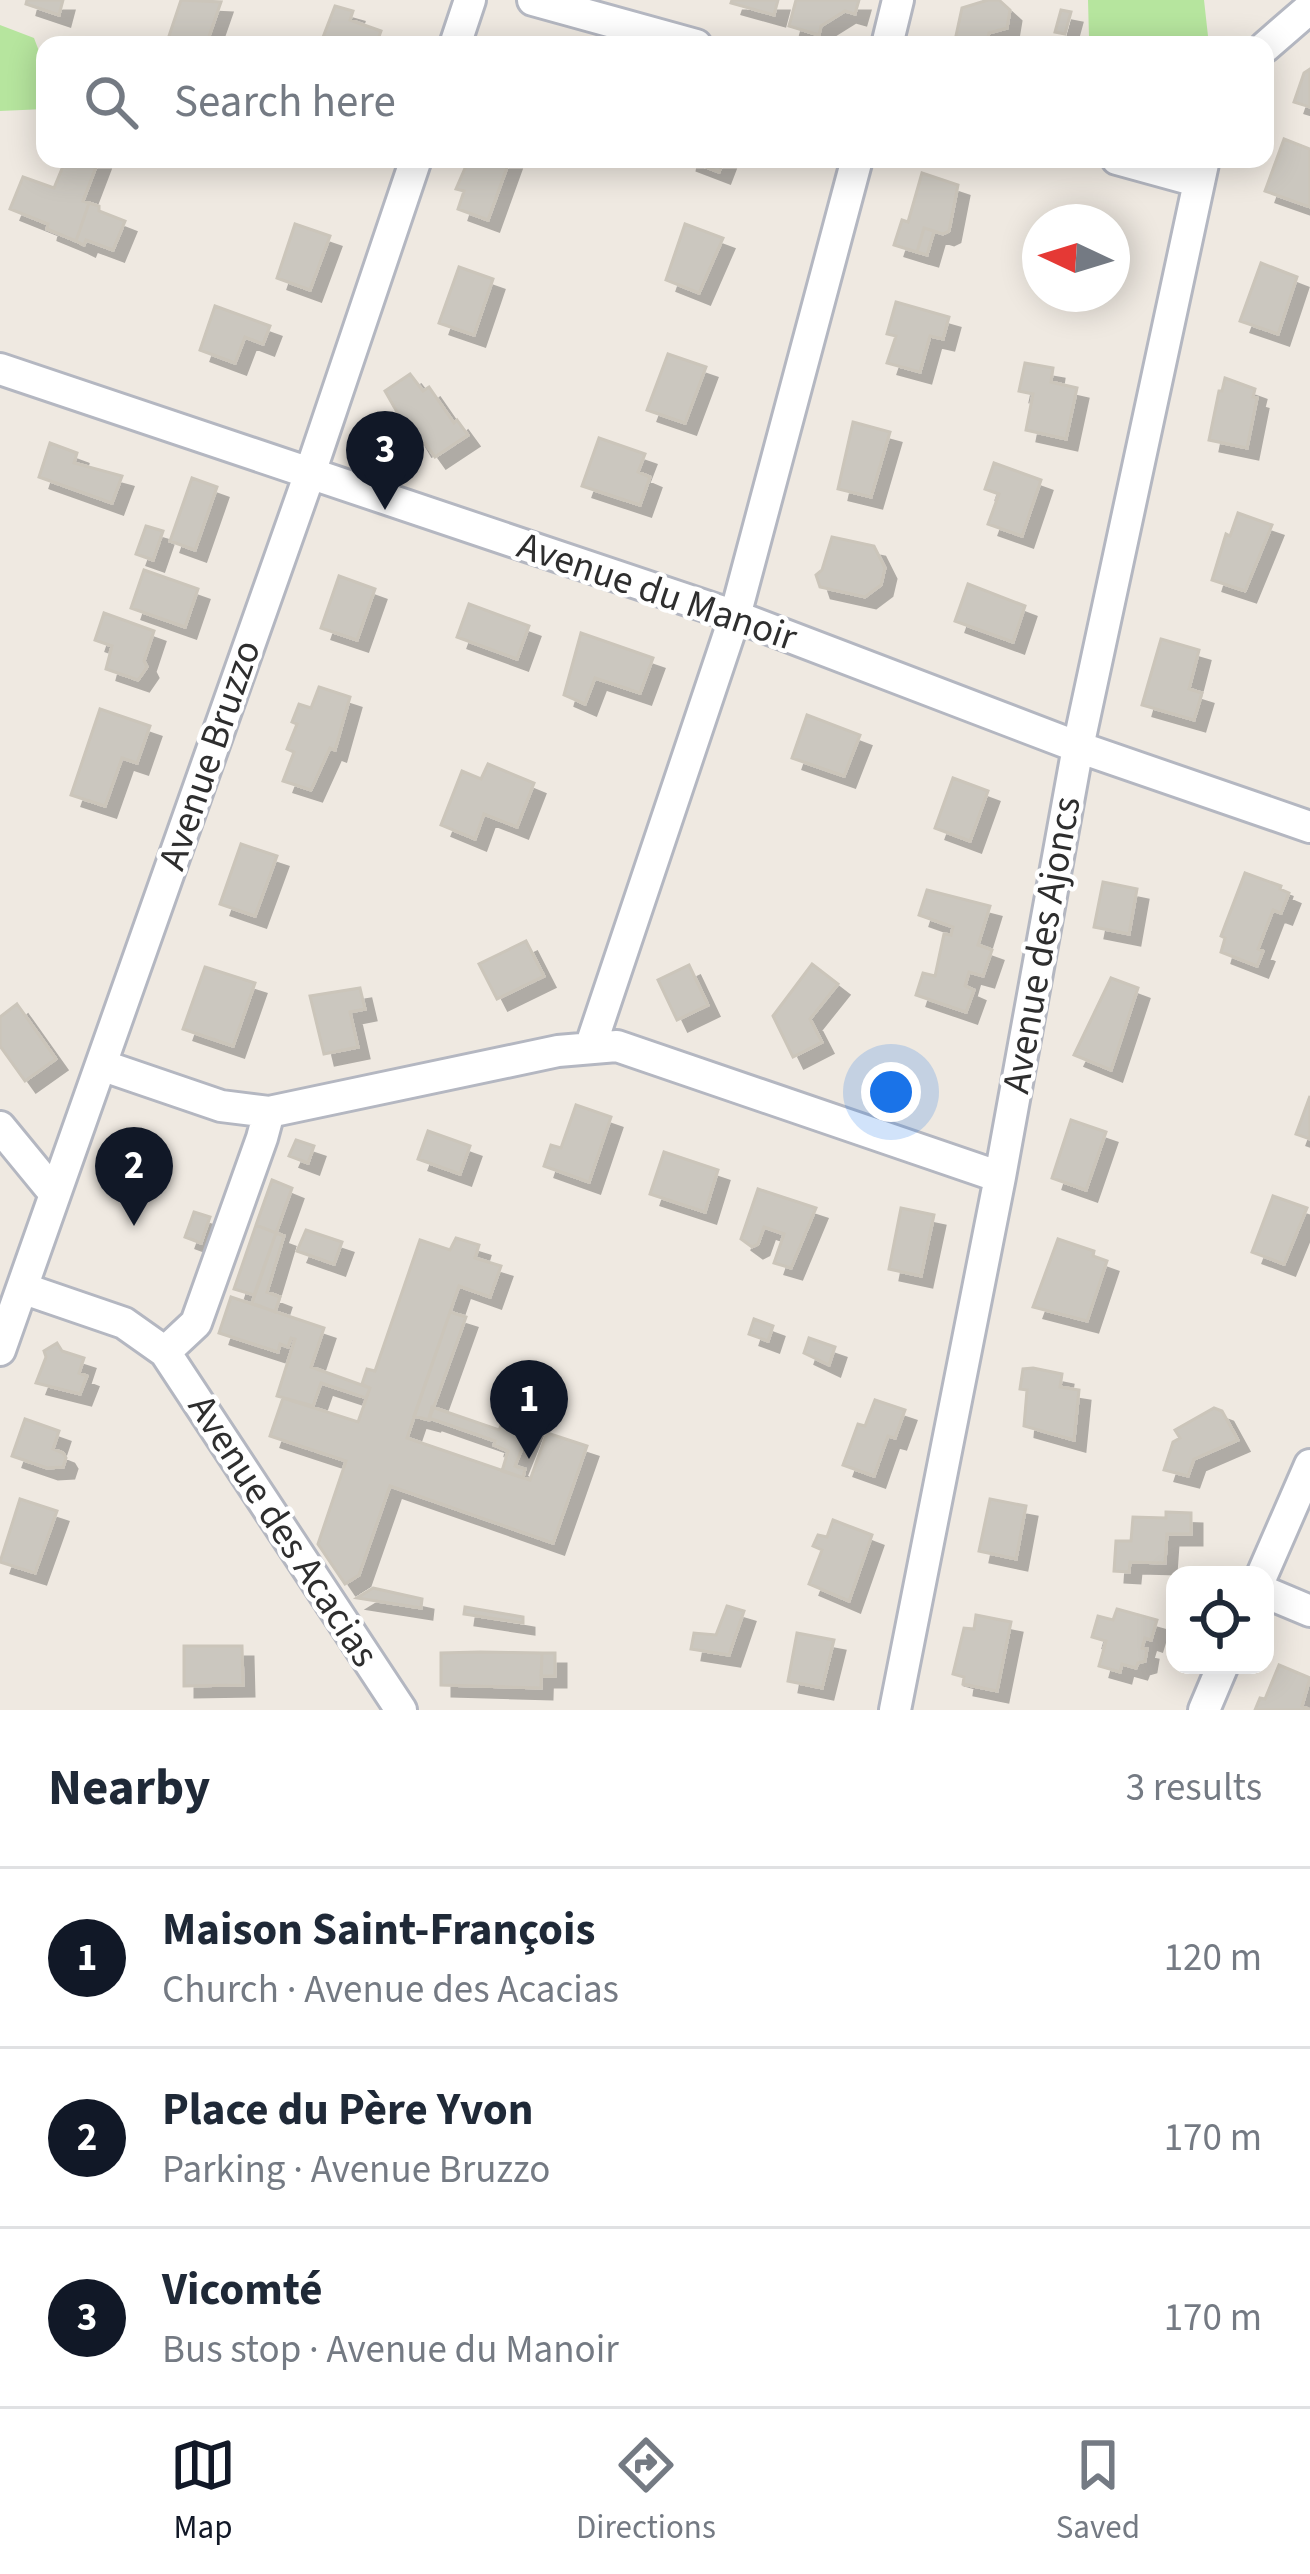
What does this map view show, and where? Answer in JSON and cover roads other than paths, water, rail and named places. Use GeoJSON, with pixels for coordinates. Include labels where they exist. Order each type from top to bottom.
{"type":"FeatureCollection","features":[{"type":"Feature","properties":{"kind":"street"},"geometry":{"type":"LineString","coordinates":[[458,36],[470,0]]}},
{"type":"Feature","properties":{"kind":"street"},"geometry":{"type":"LineString","coordinates":[[533,0],[663,36]]}},
{"type":"Feature","properties":{"kind":"street"},"geometry":{"type":"LineString","coordinates":[[889,36],[898,0]]}},
{"type":"Feature","properties":{"kind":"street"},"geometry":{"type":"LineString","coordinates":[[1274,39],[1310,8]]}},
{"type":"Feature","properties":{"kind":"street","name":"Avenue Bruzzo"},"geometry":{"type":"LineString","coordinates":[[0,1350],[413,168]]}},
{"type":"Feature","properties":{"kind":"street"},"geometry":{"type":"LineString","coordinates":[[592,1045],[735,616],[855,168]]}},
{"type":"Feature","properties":{"kind":"street","name":"Avenue des Ajoncs"},"geometry":{"type":"LineString","coordinates":[[895,1710],[1000,1177],[1078,747],[1201,170]]}},
{"type":"Feature","properties":{"kind":"street","name":"Avenue du Manoir"},"geometry":{"type":"LineString","coordinates":[[0,369],[735,616],[1078,747],[1310,827]]}},
{"type":"Feature","properties":{"kind":"street"},"geometry":{"type":"LineString","coordinates":[[101,1065],[221,1106],[269,1112],[592,1045],[616,1046],[1000,1177]]}},
{"type":"Feature","properties":{"kind":"street"},"geometry":{"type":"LineString","coordinates":[[22,1288],[124,1323],[165,1352],[196,1323],[269,1112]]}},
{"type":"Feature","properties":{"kind":"street"},"geometry":{"type":"LineString","coordinates":[[0,1127],[55,1194]]}},
{"type":"Feature","properties":{"kind":"street","name":"Avenue des Acacias"},"geometry":{"type":"LineString","coordinates":[[165,1352],[400,1710]]}},
{"type":"Feature","properties":{"kind":"street"},"geometry":{"type":"LineString","coordinates":[[1266,1566],[1310,1465]]}},
{"type":"Feature","properties":{"kind":"street"},"geometry":{"type":"LineString","coordinates":[[1274,1596],[1310,1611]]}},
{"type":"Feature","properties":{"kind":"street"},"geometry":{"type":"LineString","coordinates":[[1204,1710],[1219,1674]]}},
{"type":"Feature","properties":{"kind":"place","name":"Vicomté"},"geometry":{"type":"Point","coordinates":[385,510]}},
{"type":"Feature","properties":{"kind":"place","name":"Place du Père Yvon"},"geometry":{"type":"Point","coordinates":[134,1226]}},
{"type":"Feature","properties":{"kind":"place","name":"Maison Saint-François"},"geometry":{"type":"Point","coordinates":[529,1459]}}]}
